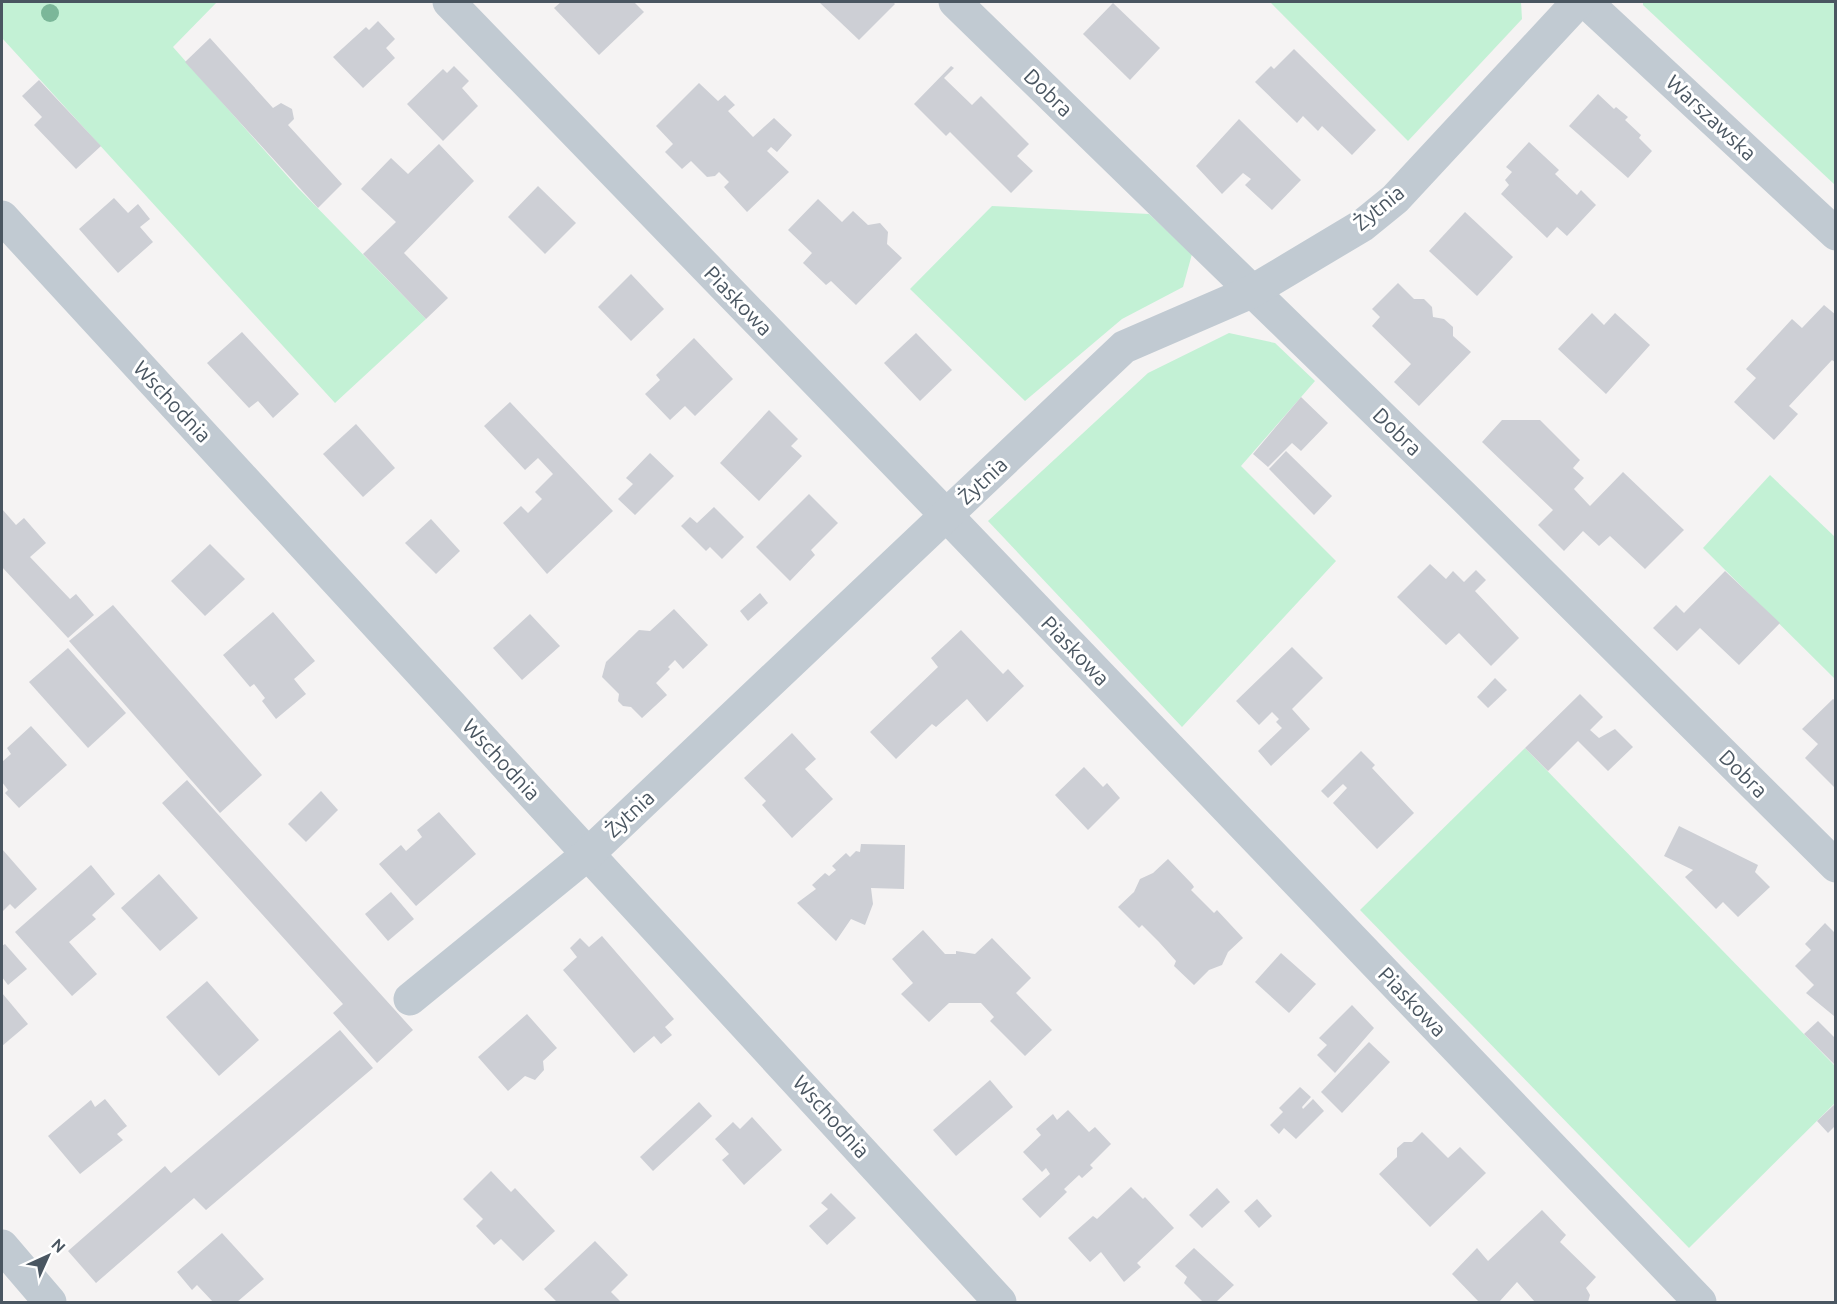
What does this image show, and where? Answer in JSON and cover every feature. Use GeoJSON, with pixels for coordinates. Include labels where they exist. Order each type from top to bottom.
{"type":"FeatureCollection","features":[{"type":"Feature","properties":{"kind":"street","name":"Piaskowa"},"geometry":{"type":"LineString","coordinates":[[449,2],[1700,1302]]}},
{"type":"Feature","properties":{"kind":"street","name":"Dobra"},"geometry":{"type":"LineString","coordinates":[[955,2],[1465,498],[1836,866]]}},
{"type":"Feature","properties":{"kind":"street","name":"Żytnia"},"geometry":{"type":"LineString","coordinates":[[410,999],[588,854],[1124,348],[1251,292],[1363,225],[1395,199],[1578,2]]}},
{"type":"Feature","properties":{"kind":"street","name":"Warszawska"},"geometry":{"type":"LineString","coordinates":[[1586,2],[1836,234]]}},
{"type":"Feature","properties":{"kind":"street","name":"Wschodnia"},"geometry":{"type":"LineString","coordinates":[[2,217],[1000,1302]]}},
{"type":"Feature","properties":{"kind":"street"},"geometry":{"type":"LineString","coordinates":[[2,1246],[50,1302]]}},
{"type":"Feature","properties":{"kind":"green space"},"geometry":{"type":"Polygon","coordinates":[[[2,2],[217,2],[173,47],[297,187],[426,319],[335,403],[2,38],[2,2]]]}},
{"type":"Feature","properties":{"kind":"green space"},"geometry":{"type":"Polygon","coordinates":[[[1270,2],[1521,2],[1522,19],[1408,141],[1270,2]]]}},
{"type":"Feature","properties":{"kind":"green space"},"geometry":{"type":"Polygon","coordinates":[[[1643,2],[1835,2],[1835,185],[1643,5],[1643,2]]]}},
{"type":"Feature","properties":{"kind":"green space"},"geometry":{"type":"Polygon","coordinates":[[[992,206],[1149,214],[1192,254],[1183,287],[1122,319],[1025,401],[910,289],[992,206]]]}},
{"type":"Feature","properties":{"kind":"green space"},"geometry":{"type":"Polygon","coordinates":[[[1229,333],[1275,343],[1315,381],[1241,466],[1336,561],[1182,727],[988,521],[1148,373],[1229,333]]]}},
{"type":"Feature","properties":{"kind":"green space"},"geometry":{"type":"Polygon","coordinates":[[[1770,475],[1835,537],[1835,679],[1703,548],[1770,475]]]}},
{"type":"Feature","properties":{"kind":"green space"},"geometry":{"type":"Polygon","coordinates":[[[1525,748],[1835,1066],[1835,1103],[1689,1248],[1360,910],[1525,748]]]}},
{"type":"Feature","properties":{"kind":"building"},"geometry":{"type":"Polygon","coordinates":[[[561,2],[634,2],[644,12],[599,55],[554,8],[561,2]]]}},
{"type":"Feature","properties":{"kind":"building"},"geometry":{"type":"Polygon","coordinates":[[[819,2],[893,2],[895,4],[859,40],[819,2]]]}},
{"type":"Feature","properties":{"kind":"building"},"geometry":{"type":"Polygon","coordinates":[[[1113,3],[1160,48],[1130,80],[1083,34],[1113,3]]]}},
{"type":"Feature","properties":{"kind":"building"},"geometry":{"type":"Polygon","coordinates":[[[378,21],[395,39],[386,48],[395,58],[363,88],[333,57],[366,27],[369,30],[378,21]]]}},
{"type":"Feature","properties":{"kind":"building"},"geometry":{"type":"Polygon","coordinates":[[[210,38],[273,108],[281,103],[292,109],[294,119],[288,125],[342,184],[318,208],[185,62],[210,38]]]}},
{"type":"Feature","properties":{"kind":"building"},"geometry":{"type":"Polygon","coordinates":[[[1294,49],[1376,130],[1352,155],[1322,126],[1318,131],[1303,116],[1297,123],[1255,82],[1271,66],[1274,69],[1294,49]]]}},
{"type":"Feature","properties":{"kind":"building"},"geometry":{"type":"Polygon","coordinates":[[[454,66],[469,81],[462,88],[478,106],[443,141],[407,104],[443,69],[447,73],[454,66]]]}},
{"type":"Feature","properties":{"kind":"building"},"geometry":{"type":"Polygon","coordinates":[[[951,66],[954,68],[944,78],[972,105],[981,96],[1029,144],[1017,156],[1033,171],[1011,193],[950,132],[946,136],[914,104],[951,66]]]}},
{"type":"Feature","properties":{"kind":"building"},"geometry":{"type":"Polygon","coordinates":[[[39,80],[101,146],[76,169],[34,125],[42,117],[22,96],[39,80]]]}},
{"type":"Feature","properties":{"kind":"building"},"geometry":{"type":"Polygon","coordinates":[[[699,83],[718,101],[725,95],[735,105],[728,111],[753,137],[774,118],[792,135],[777,152],[771,147],[767,151],[789,172],[747,212],[724,187],[729,182],[719,172],[715,176],[707,177],[691,161],[682,169],[665,152],[673,144],[656,126],[699,83]]]}},
{"type":"Feature","properties":{"kind":"building"},"geometry":{"type":"Polygon","coordinates":[[[1598,94],[1614,109],[1616,107],[1628,117],[1625,120],[1641,135],[1639,138],[1652,151],[1628,178],[1569,126],[1598,94]]]}},
{"type":"Feature","properties":{"kind":"building"},"geometry":{"type":"Polygon","coordinates":[[[1239,119],[1301,180],[1272,210],[1245,185],[1251,179],[1243,173],[1222,194],[1196,166],[1239,119]]]}},
{"type":"Feature","properties":{"kind":"building"},"geometry":{"type":"Polygon","coordinates":[[[1529,142],[1559,170],[1555,174],[1577,195],[1581,190],[1596,205],[1567,236],[1557,227],[1547,238],[1501,194],[1509,185],[1505,180],[1512,172],[1506,167],[1529,142]]]}},
{"type":"Feature","properties":{"kind":"building"},"geometry":{"type":"Polygon","coordinates":[[[439,144],[474,181],[404,253],[448,298],[426,319],[363,254],[396,222],[361,189],[391,158],[408,174],[439,144]]]}},
{"type":"Feature","properties":{"kind":"building"},"geometry":{"type":"Polygon","coordinates":[[[538,186],[576,223],[545,254],[508,217],[538,186]]]}},
{"type":"Feature","properties":{"kind":"building"},"geometry":{"type":"Polygon","coordinates":[[[114,198],[128,213],[138,204],[150,219],[140,227],[153,242],[118,273],[79,229],[114,198]]]}},
{"type":"Feature","properties":{"kind":"building"},"geometry":{"type":"Polygon","coordinates":[[[818,199],[842,222],[853,211],[868,225],[880,223],[888,232],[887,244],[902,258],[856,305],[831,281],[826,285],[803,263],[812,253],[788,230],[818,199]]]}},
{"type":"Feature","properties":{"kind":"building"},"geometry":{"type":"Polygon","coordinates":[[[1465,212],[1513,257],[1477,296],[1429,251],[1465,212]]]}},
{"type":"Feature","properties":{"kind":"building"},"geometry":{"type":"Polygon","coordinates":[[[631,274],[664,309],[631,341],[598,307],[631,274]]]}},
{"type":"Feature","properties":{"kind":"building"},"geometry":{"type":"Polygon","coordinates":[[[1398,283],[1414,299],[1424,299],[1432,307],[1433,317],[1444,319],[1453,327],[1453,336],[1471,352],[1419,406],[1394,382],[1411,364],[1372,326],[1380,317],[1372,309],[1398,283]]]}},
{"type":"Feature","properties":{"kind":"building"},"geometry":{"type":"Polygon","coordinates":[[[1824,305],[1836,315],[1836,363],[1832,360],[1789,406],[1798,414],[1774,440],[1734,402],[1756,378],[1746,369],[1792,319],[1802,328],[1824,305]]]}},
{"type":"Feature","properties":{"kind":"building"},"geometry":{"type":"Polygon","coordinates":[[[1592,313],[1604,325],[1615,313],[1650,345],[1606,394],[1558,349],[1592,313]]]}},
{"type":"Feature","properties":{"kind":"building"},"geometry":{"type":"Polygon","coordinates":[[[242,332],[299,394],[273,418],[258,401],[249,408],[207,363],[242,332]]]}},
{"type":"Feature","properties":{"kind":"building"},"geometry":{"type":"Polygon","coordinates":[[[916,333],[952,370],[920,401],[884,363],[916,333]]]}},
{"type":"Feature","properties":{"kind":"building"},"geometry":{"type":"Polygon","coordinates":[[[694,338],[733,379],[695,416],[685,406],[670,420],[645,394],[660,380],[656,375],[694,338]]]}},
{"type":"Feature","properties":{"kind":"building"},"geometry":{"type":"Polygon","coordinates":[[[1301,397],[1328,423],[1301,451],[1292,443],[1268,467],[1253,454],[1301,397]]]}},
{"type":"Feature","properties":{"kind":"building"},"geometry":{"type":"Polygon","coordinates":[[[510,402],[613,511],[547,574],[503,523],[521,506],[528,513],[542,499],[535,492],[553,474],[538,458],[525,470],[484,426],[510,402]]]}},
{"type":"Feature","properties":{"kind":"building"},"geometry":{"type":"Polygon","coordinates":[[[769,410],[798,439],[791,446],[802,456],[759,501],[720,463],[769,410]]]}},
{"type":"Feature","properties":{"kind":"building"},"geometry":{"type":"Polygon","coordinates":[[[1502,420],[1540,420],[1580,460],[1573,468],[1584,478],[1574,489],[1590,506],[1623,472],[1684,530],[1645,569],[1610,536],[1599,546],[1583,531],[1564,551],[1538,525],[1553,510],[1482,442],[1502,420]]]}},
{"type":"Feature","properties":{"kind":"building"},"geometry":{"type":"Polygon","coordinates":[[[356,424],[395,468],[363,497],[323,454],[356,424]]]}},
{"type":"Feature","properties":{"kind":"building"},"geometry":{"type":"Polygon","coordinates":[[[1286,451],[1332,496],[1314,515],[1269,469],[1286,451]]]}},
{"type":"Feature","properties":{"kind":"building"},"geometry":{"type":"Polygon","coordinates":[[[650,453],[674,476],[635,515],[618,499],[633,484],[626,478],[650,453]]]}},
{"type":"Feature","properties":{"kind":"building"},"geometry":{"type":"Polygon","coordinates":[[[809,494],[838,523],[811,550],[815,555],[790,581],[756,547],[809,494]]]}},
{"type":"Feature","properties":{"kind":"building"},"geometry":{"type":"Polygon","coordinates":[[[714,507],[744,537],[722,559],[710,547],[706,551],[681,526],[690,517],[697,523],[714,507]]]}},
{"type":"Feature","properties":{"kind":"building"},"geometry":{"type":"Polygon","coordinates":[[[2,509],[16,525],[24,518],[46,543],[30,557],[70,599],[76,594],[94,615],[68,638],[2,567],[2,509]]]}},
{"type":"Feature","properties":{"kind":"building"},"geometry":{"type":"Polygon","coordinates":[[[431,519],[460,551],[436,574],[405,543],[431,519]]]}},
{"type":"Feature","properties":{"kind":"building"},"geometry":{"type":"Polygon","coordinates":[[[210,544],[245,579],[205,616],[171,581],[210,544]]]}},
{"type":"Feature","properties":{"kind":"building"},"geometry":{"type":"Polygon","coordinates":[[[1430,564],[1446,579],[1453,571],[1464,582],[1476,570],[1486,580],[1475,591],[1519,638],[1491,666],[1459,633],[1446,645],[1397,597],[1430,564]]]}},
{"type":"Feature","properties":{"kind":"building"},"geometry":{"type":"Polygon","coordinates":[[[1725,571],[1780,623],[1739,665],[1700,628],[1677,651],[1653,628],[1676,605],[1684,613],[1725,571]]]}},
{"type":"Feature","properties":{"kind":"building"},"geometry":{"type":"Polygon","coordinates":[[[760,593],[768,603],[748,621],[740,611],[760,593]]]}},
{"type":"Feature","properties":{"kind":"building"},"geometry":{"type":"Polygon","coordinates":[[[113,605],[262,775],[220,813],[69,641],[113,605]]]}},
{"type":"Feature","properties":{"kind":"building"},"geometry":{"type":"Polygon","coordinates":[[[674,609],[708,645],[683,669],[675,660],[668,667],[670,669],[656,683],[667,695],[642,718],[631,707],[623,706],[618,701],[619,694],[602,677],[606,662],[639,630],[650,631],[674,609]]]}},
{"type":"Feature","properties":{"kind":"building"},"geometry":{"type":"Polygon","coordinates":[[[273,612],[315,661],[294,679],[306,694],[276,719],[262,701],[265,698],[254,684],[250,687],[223,655],[273,612]]]}},
{"type":"Feature","properties":{"kind":"building"},"geometry":{"type":"Polygon","coordinates":[[[530,614],[560,646],[522,680],[493,648],[530,614]]]}},
{"type":"Feature","properties":{"kind":"building"},"geometry":{"type":"Polygon","coordinates":[[[961,630],[1003,674],[1008,669],[1024,686],[987,722],[967,699],[936,727],[932,724],[896,759],[870,732],[938,667],[931,658],[961,630]]]}},
{"type":"Feature","properties":{"kind":"building"},"geometry":{"type":"Polygon","coordinates":[[[1292,647],[1323,678],[1292,709],[1310,729],[1271,766],[1258,751],[1282,728],[1276,722],[1279,719],[1272,712],[1259,725],[1236,701],[1292,647]]]}},
{"type":"Feature","properties":{"kind":"building"},"geometry":{"type":"Polygon","coordinates":[[[68,648],[126,713],[88,748],[29,682],[68,648]]]}},
{"type":"Feature","properties":{"kind":"building"},"geometry":{"type":"Polygon","coordinates":[[[1495,678],[1507,690],[1488,708],[1477,697],[1495,678]]]}},
{"type":"Feature","properties":{"kind":"building"},"geometry":{"type":"Polygon","coordinates":[[[1580,694],[1603,717],[1590,730],[1599,738],[1615,729],[1633,747],[1608,771],[1578,741],[1548,771],[1525,748],[1580,694]]]}},
{"type":"Feature","properties":{"kind":"building"},"geometry":{"type":"Polygon","coordinates":[[[1833,699],[1836,701],[1836,789],[1805,758],[1818,744],[1802,729],[1833,699]]]}},
{"type":"Feature","properties":{"kind":"building"},"geometry":{"type":"Polygon","coordinates":[[[31,726],[67,765],[19,808],[5,793],[8,790],[2,782],[2,762],[11,754],[7,748],[31,726]]]}},
{"type":"Feature","properties":{"kind":"building"},"geometry":{"type":"Polygon","coordinates":[[[792,733],[816,759],[805,769],[833,799],[792,838],[762,805],[766,801],[744,778],[792,733]]]}},
{"type":"Feature","properties":{"kind":"building"},"geometry":{"type":"Polygon","coordinates":[[[1361,751],[1375,765],[1372,768],[1414,813],[1377,849],[1333,803],[1347,788],[1343,784],[1328,798],[1321,791],[1361,751]]]}},
{"type":"Feature","properties":{"kind":"building"},"geometry":{"type":"Polygon","coordinates":[[[1084,767],[1103,787],[1107,783],[1120,798],[1088,830],[1055,795],[1084,767]]]}},
{"type":"Feature","properties":{"kind":"building"},"geometry":{"type":"Polygon","coordinates":[[[187,780],[413,1030],[377,1063],[333,1013],[343,1004],[162,803],[187,780]]]}},
{"type":"Feature","properties":{"kind":"building"},"geometry":{"type":"Polygon","coordinates":[[[321,791],[338,810],[306,842],[288,824],[321,791]]]}},
{"type":"Feature","properties":{"kind":"building"},"geometry":{"type":"Polygon","coordinates":[[[439,812],[476,854],[416,906],[379,864],[401,845],[406,851],[422,837],[417,830],[439,812]]]}},
{"type":"Feature","properties":{"kind":"building"},"geometry":{"type":"Polygon","coordinates":[[[1679,826],[1758,865],[1755,872],[1770,887],[1738,917],[1723,902],[1716,909],[1685,877],[1693,870],[1664,856],[1679,826]]]}},
{"type":"Feature","properties":{"kind":"building"},"geometry":{"type":"Polygon","coordinates":[[[861,844],[905,845],[904,889],[871,888],[873,904],[865,925],[851,919],[836,941],[797,903],[816,889],[812,885],[825,873],[829,876],[836,870],[832,866],[846,853],[850,857],[856,851],[860,852],[861,844]]]}},
{"type":"Feature","properties":{"kind":"building"},"geometry":{"type":"Polygon","coordinates":[[[2,849],[37,889],[15,909],[10,904],[2,912],[2,849]]]}},
{"type":"Feature","properties":{"kind":"building"},"geometry":{"type":"Polygon","coordinates":[[[1168,859],[1192,884],[1194,887],[1191,890],[1214,913],[1217,910],[1243,938],[1228,952],[1222,965],[1209,970],[1194,985],[1174,966],[1176,961],[1159,942],[1142,925],[1139,928],[1118,907],[1134,892],[1140,879],[1153,873],[1168,859]]]}},
{"type":"Feature","properties":{"kind":"building"},"geometry":{"type":"Polygon","coordinates":[[[91,865],[115,894],[92,915],[96,919],[69,942],[97,974],[72,996],[15,932],[91,865]]]}},
{"type":"Feature","properties":{"kind":"building"},"geometry":{"type":"Polygon","coordinates":[[[159,874],[198,918],[160,951],[121,908],[159,874]]]}},
{"type":"Feature","properties":{"kind":"building"},"geometry":{"type":"Polygon","coordinates":[[[391,892],[414,919],[388,941],[365,914],[391,892]]]}},
{"type":"Feature","properties":{"kind":"building"},"geometry":{"type":"Polygon","coordinates":[[[1825,923],[1836,934],[1834,1016],[1806,993],[1814,985],[1795,966],[1811,950],[1805,944],[1825,923]]]}},
{"type":"Feature","properties":{"kind":"building"},"geometry":{"type":"Polygon","coordinates":[[[923,930],[945,954],[956,954],[956,951],[975,954],[992,938],[1031,978],[1016,993],[1052,1030],[1025,1056],[990,1021],[994,1017],[981,1003],[949,1003],[929,1022],[901,994],[913,983],[892,959],[923,930]]]}},
{"type":"Feature","properties":{"kind":"building"},"geometry":{"type":"Polygon","coordinates":[[[602,936],[674,1019],[665,1027],[672,1035],[661,1044],[654,1036],[634,1053],[563,970],[577,957],[570,948],[580,938],[589,947],[602,936]]]}},
{"type":"Feature","properties":{"kind":"building"},"geometry":{"type":"Polygon","coordinates":[[[5,944],[27,969],[8,985],[2,977],[2,946],[5,944]]]}},
{"type":"Feature","properties":{"kind":"building"},"geometry":{"type":"Polygon","coordinates":[[[1281,953],[1316,984],[1289,1013],[1255,982],[1281,953]]]}},
{"type":"Feature","properties":{"kind":"building"},"geometry":{"type":"Polygon","coordinates":[[[207,981],[259,1040],[219,1076],[166,1017],[207,981]]]}},
{"type":"Feature","properties":{"kind":"building"},"geometry":{"type":"Polygon","coordinates":[[[2,993],[28,1024],[2,1046],[2,993]]]}},
{"type":"Feature","properties":{"kind":"building"},"geometry":{"type":"Polygon","coordinates":[[[1352,1005],[1374,1028],[1335,1073],[1317,1055],[1327,1045],[1319,1038],[1352,1005]]]}},
{"type":"Feature","properties":{"kind":"building"},"geometry":{"type":"Polygon","coordinates":[[[527,1014],[557,1048],[543,1061],[544,1070],[535,1080],[525,1076],[508,1091],[478,1057],[527,1014]]]}},
{"type":"Feature","properties":{"kind":"building"},"geometry":{"type":"Polygon","coordinates":[[[1818,1021],[1836,1039],[1836,1066],[1804,1034],[1818,1021]]]}},
{"type":"Feature","properties":{"kind":"building"},"geometry":{"type":"Polygon","coordinates":[[[340,1030],[373,1068],[206,1210],[194,1198],[96,1283],[68,1251],[165,1166],[171,1173],[340,1030]]]}},
{"type":"Feature","properties":{"kind":"building"},"geometry":{"type":"Polygon","coordinates":[[[1369,1042],[1390,1062],[1342,1113],[1321,1092],[1369,1042]]]}},
{"type":"Feature","properties":{"kind":"building"},"geometry":{"type":"Polygon","coordinates":[[[990,1080],[1013,1107],[956,1156],[933,1130],[990,1080]]]}},
{"type":"Feature","properties":{"kind":"building"},"geometry":{"type":"Polygon","coordinates":[[[1300,1087],[1311,1097],[1302,1107],[1303,1109],[1313,1099],[1324,1111],[1296,1139],[1284,1128],[1279,1134],[1270,1125],[1283,1112],[1279,1108],[1300,1087]]]}},
{"type":"Feature","properties":{"kind":"building"},"geometry":{"type":"Polygon","coordinates":[[[105,1099],[127,1126],[117,1134],[123,1140],[80,1174],[48,1136],[91,1100],[95,1107],[105,1099]]]}},
{"type":"Feature","properties":{"kind":"building"},"geometry":{"type":"Polygon","coordinates":[[[699,1102],[712,1116],[653,1171],[640,1157],[699,1102]]]}},
{"type":"Feature","properties":{"kind":"building"},"geometry":{"type":"Polygon","coordinates":[[[1836,1103],[1836,1125],[1828,1133],[1817,1121],[1836,1103]]]}},
{"type":"Feature","properties":{"kind":"building"},"geometry":{"type":"Polygon","coordinates":[[[1068,1110],[1089,1132],[1095,1127],[1111,1144],[1090,1165],[1093,1168],[1082,1178],[1079,1175],[1064,1189],[1067,1192],[1040,1218],[1022,1199],[1050,1174],[1046,1168],[1042,1172],[1023,1152],[1041,1135],[1036,1129],[1053,1114],[1057,1120],[1068,1110]]]}},
{"type":"Feature","properties":{"kind":"building"},"geometry":{"type":"Polygon","coordinates":[[[752,1117],[782,1150],[744,1185],[722,1160],[729,1154],[715,1139],[733,1122],[740,1129],[752,1117]]]}},
{"type":"Feature","properties":{"kind":"building"},"geometry":{"type":"Polygon","coordinates":[[[1422,1132],[1448,1158],[1460,1147],[1486,1173],[1430,1227],[1379,1174],[1397,1157],[1397,1148],[1404,1142],[1412,1142],[1422,1132]]]}},
{"type":"Feature","properties":{"kind":"building"},"geometry":{"type":"Polygon","coordinates":[[[491,1171],[511,1192],[515,1188],[555,1231],[523,1261],[501,1239],[494,1245],[476,1226],[483,1219],[463,1199],[491,1171]]]}},
{"type":"Feature","properties":{"kind":"building"},"geometry":{"type":"Polygon","coordinates":[[[1131,1187],[1143,1199],[1145,1197],[1174,1228],[1137,1263],[1141,1267],[1124,1282],[1101,1252],[1090,1262],[1068,1238],[1093,1216],[1097,1219],[1131,1187]]]}},
{"type":"Feature","properties":{"kind":"building"},"geometry":{"type":"Polygon","coordinates":[[[1217,1188],[1230,1202],[1202,1228],[1189,1215],[1217,1188]]]}},
{"type":"Feature","properties":{"kind":"building"},"geometry":{"type":"Polygon","coordinates":[[[831,1193],[856,1218],[827,1245],[809,1226],[828,1209],[821,1203],[831,1193]]]}},
{"type":"Feature","properties":{"kind":"building"},"geometry":{"type":"Polygon","coordinates":[[[1257,1199],[1272,1216],[1259,1228],[1244,1211],[1257,1199]]]}},
{"type":"Feature","properties":{"kind":"building"},"geometry":{"type":"Polygon","coordinates":[[[1542,1210],[1566,1235],[1560,1242],[1596,1277],[1586,1288],[1590,1295],[1588,1302],[1535,1302],[1517,1282],[1499,1302],[1479,1302],[1452,1274],[1477,1248],[1488,1261],[1542,1210]]]}},
{"type":"Feature","properties":{"kind":"building"},"geometry":{"type":"Polygon","coordinates":[[[222,1233],[264,1279],[237,1302],[213,1302],[197,1285],[192,1290],[177,1272],[222,1233]]]}},
{"type":"Feature","properties":{"kind":"building"},"geometry":{"type":"Polygon","coordinates":[[[595,1241],[628,1275],[611,1292],[621,1302],[557,1302],[544,1289],[595,1241]]]}},
{"type":"Feature","properties":{"kind":"building"},"geometry":{"type":"Polygon","coordinates":[[[1194,1248],[1234,1285],[1216,1302],[1203,1302],[1184,1283],[1187,1277],[1175,1266],[1194,1248]]]}}]}
